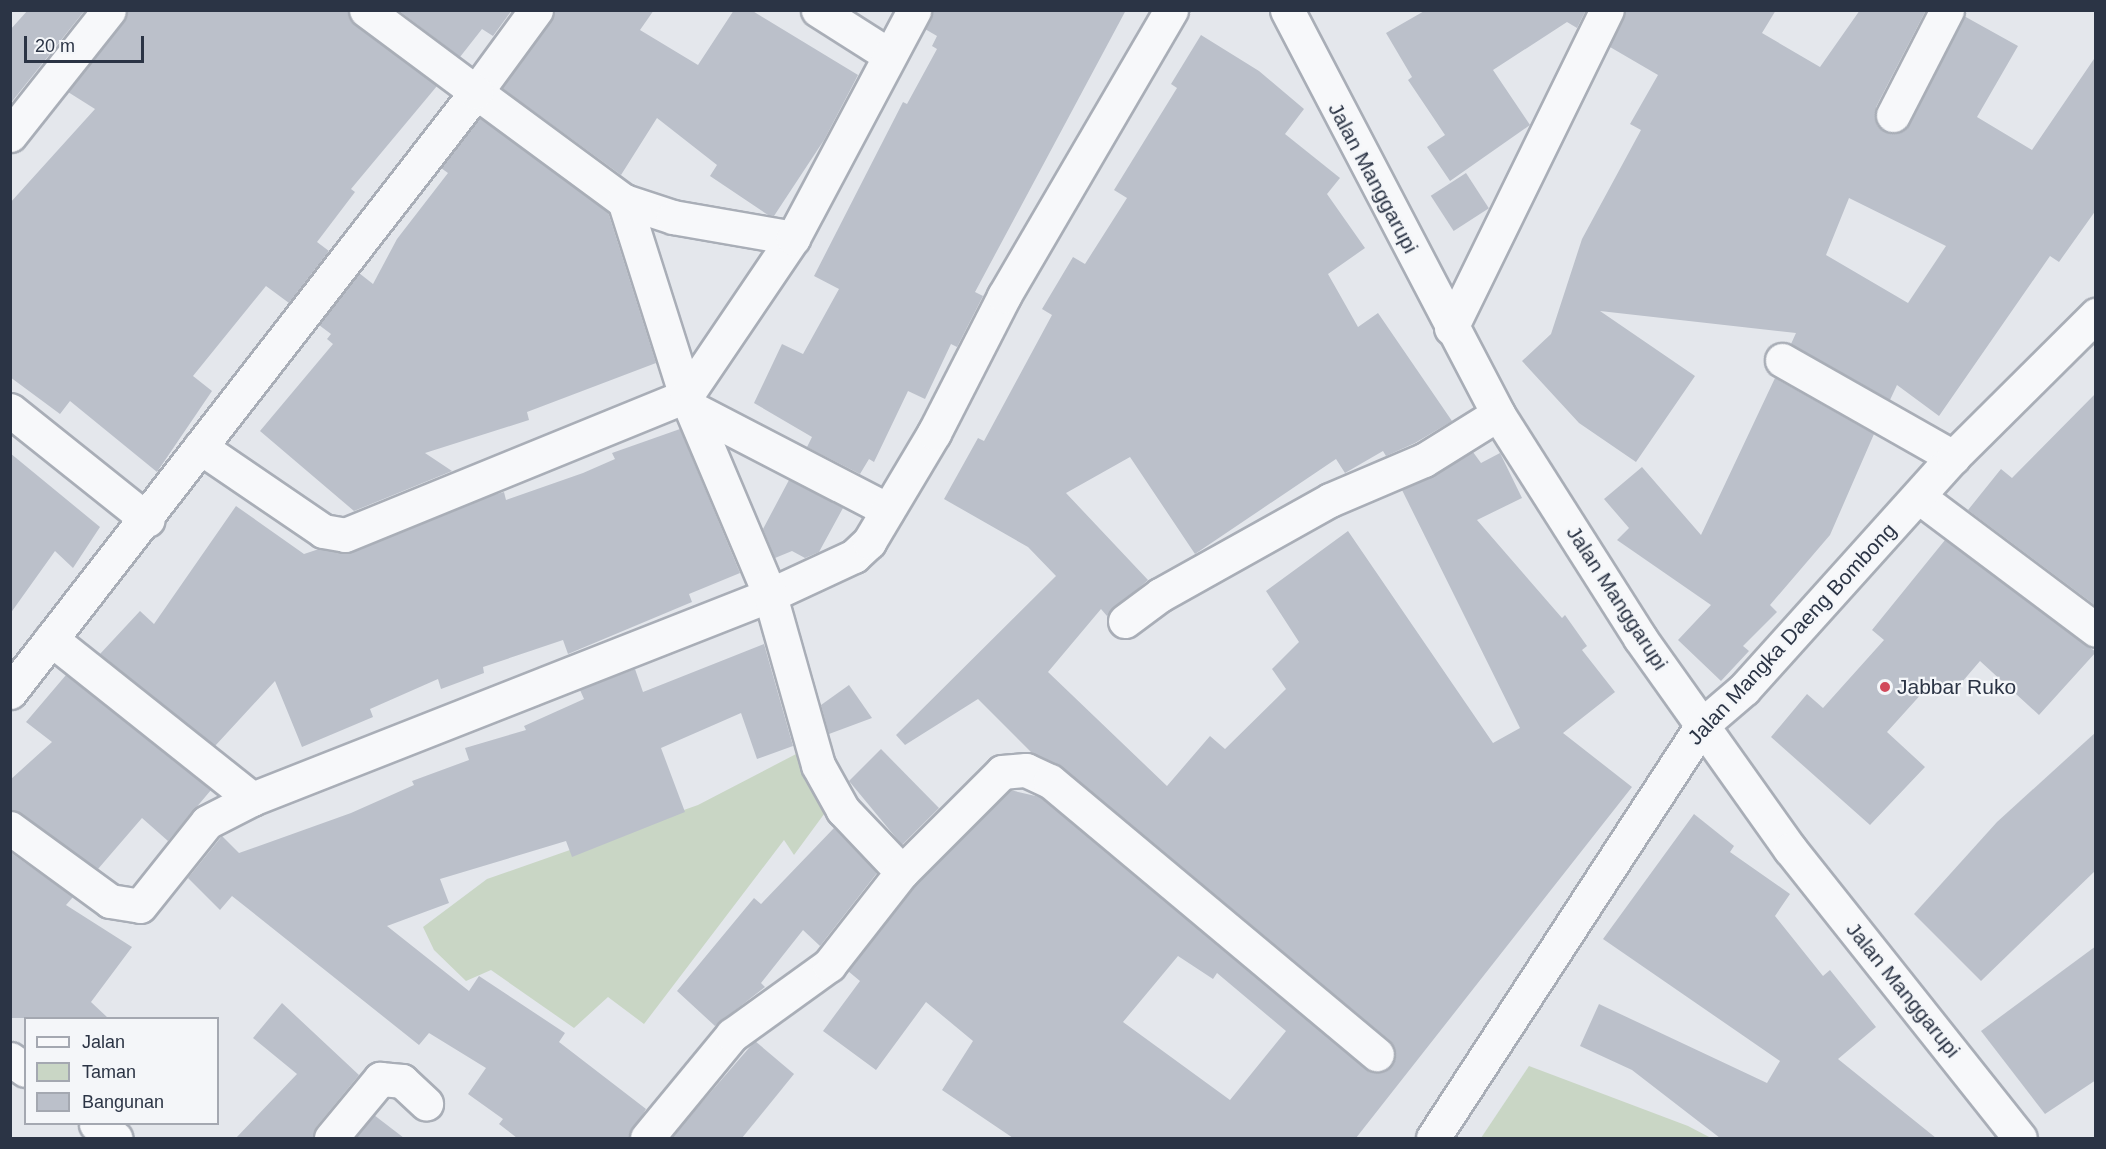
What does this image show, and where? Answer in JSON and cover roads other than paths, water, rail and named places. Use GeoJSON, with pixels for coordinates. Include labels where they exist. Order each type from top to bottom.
{"type":"FeatureCollection","features":[{"type":"Feature","properties":{"kind":"street"},"geometry":{"type":"LineString","coordinates":[[10,135],[109,10]]}},
{"type":"Feature","properties":{"kind":"street"},"geometry":{"type":"LineString","coordinates":[[366,10],[624,201],[673,217],[793,238]]}},
{"type":"Feature","properties":{"kind":"street"},"geometry":{"type":"LineString","coordinates":[[10,692],[148,520],[200,447],[476,92],[536,10]]}},
{"type":"Feature","properties":{"kind":"street"},"geometry":{"type":"LineString","coordinates":[[818,10],[889,55]]}},
{"type":"Feature","properties":{"kind":"street"},"geometry":{"type":"LineString","coordinates":[[200,447],[323,531],[345,536],[691,403],[793,238],[914,10]]}},
{"type":"Feature","properties":{"kind":"street"},"geometry":{"type":"LineString","coordinates":[[10,828],[110,901],[140,906],[207,822],[252,799],[770,595],[854,556],[888,510],[1004,296],[1171,10]]}},
{"type":"Feature","properties":{"kind":"street","name":"Jalan Manggarupi"},"geometry":{"type":"LineString","coordinates":[[1287,10],[1451,328],[1498,414],[1640,638],[1790,849],[2010,1134]]}},
{"type":"Feature","properties":{"kind":"street"},"geometry":{"type":"LineString","coordinates":[[1451,328],[1607,10]]}},
{"type":"Feature","properties":{"kind":"street"},"geometry":{"type":"LineString","coordinates":[[1893,115],[1947,10]]}},
{"type":"Feature","properties":{"kind":"street"},"geometry":{"type":"LineString","coordinates":[[624,201],[691,403],[770,595],[818,765],[843,810],[902,872]]}},
{"type":"Feature","properties":{"kind":"street","name":"Jalan Mangka Daeng Bombong"},"geometry":{"type":"LineString","coordinates":[[1433,1138],[1702,724],[1744,689],[1953,457],[2096,315]]}},
{"type":"Feature","properties":{"kind":"street"},"geometry":{"type":"LineString","coordinates":[[1782,360],[1953,457]]}},
{"type":"Feature","properties":{"kind":"street"},"geometry":{"type":"LineString","coordinates":[[691,403],[888,510]]}},
{"type":"Feature","properties":{"kind":"street"},"geometry":{"type":"LineString","coordinates":[[10,410],[148,520]]}},
{"type":"Feature","properties":{"kind":"street"},"geometry":{"type":"LineString","coordinates":[[1125,621],[1160,595],[1330,500],[1424,460],[1498,414]]}},
{"type":"Feature","properties":{"kind":"street"},"geometry":{"type":"LineString","coordinates":[[1919,497],[2096,630]]}},
{"type":"Feature","properties":{"kind":"street"},"geometry":{"type":"LineString","coordinates":[[51,639],[252,799]]}},
{"type":"Feature","properties":{"kind":"street"},"geometry":{"type":"LineString","coordinates":[[647,1138],[732,1035],[829,965],[902,872],[1002,772],[1026,770],[1050,781],[1377,1054]]}},
{"type":"Feature","properties":{"kind":"street"},"geometry":{"type":"LineString","coordinates":[[10,1059],[24,1069]]}},
{"type":"Feature","properties":{"kind":"street"},"geometry":{"type":"LineString","coordinates":[[331,1138],[380,1079],[402,1081],[426,1103]]}},
{"type":"Feature","properties":{"kind":"street"},"geometry":{"type":"LineString","coordinates":[[97,1125],[115,1138]]}},
{"type":"Feature","properties":{"kind":"place","name":"Jabbar Ruko"},"geometry":{"type":"Point","coordinates":[1885,687]}}]}
